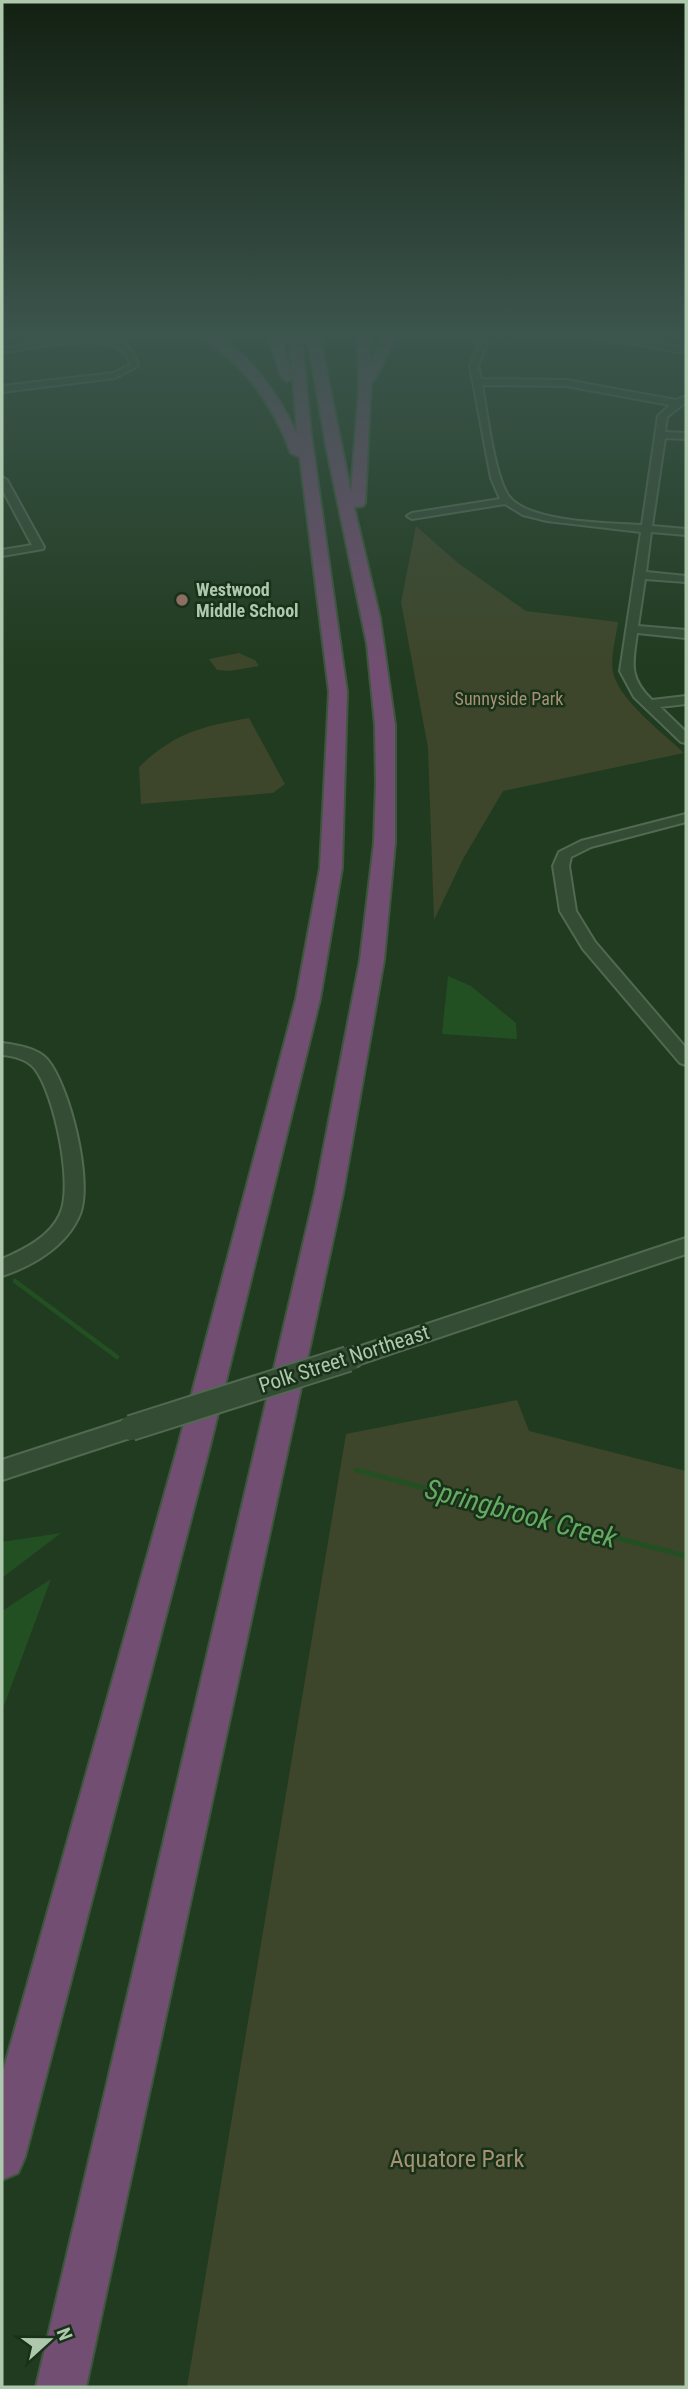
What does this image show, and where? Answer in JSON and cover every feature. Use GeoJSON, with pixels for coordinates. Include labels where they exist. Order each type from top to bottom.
{"type":"FeatureCollection","features":[{"type":"Feature","properties":{"kind":"highway"},"geometry":{"type":"LineString","coordinates":[[295,445],[312,492]]}},
{"type":"Feature","properties":{"kind":"highway"},"geometry":{"type":"LineString","coordinates":[[2,2157],[194,1446],[308,999],[331,867],[338,692],[306,445]]}},
{"type":"Feature","properties":{"kind":"highway"},"geometry":{"type":"LineString","coordinates":[[61,2387],[323,1219],[367,1004],[384,856],[387,800],[385,725],[379,660],[360,553],[335,445]]}},
{"type":"Feature","properties":{"kind":"highway"},"geometry":{"type":"LineString","coordinates":[[360,445],[360,553]]}},
{"type":"Feature","properties":{"kind":"street"},"geometry":{"type":"LineString","coordinates":[[491,445],[496,478],[502,495],[523,511],[551,520],[686,532]]}},
{"type":"Feature","properties":{"kind":"street"},"geometry":{"type":"LineString","coordinates":[[659,445],[626,671],[634,687],[686,739]]}},
{"type":"Feature","properties":{"kind":"street"},"geometry":{"type":"LineString","coordinates":[[2,480],[38,547],[2,553]]}},
{"type":"Feature","properties":{"kind":"street"},"geometry":{"type":"LineString","coordinates":[[412,516],[507,501]]}},
{"type":"Feature","properties":{"kind":"street"},"geometry":{"type":"LineString","coordinates":[[2,506],[16,504]]}},
{"type":"Feature","properties":{"kind":"street"},"geometry":{"type":"LineString","coordinates":[[639,575],[686,579]]}},
{"type":"Feature","properties":{"kind":"street"},"geometry":{"type":"LineString","coordinates":[[632,629],[686,634]]}},
{"type":"Feature","properties":{"kind":"street"},"geometry":{"type":"LineString","coordinates":[[649,704],[686,700]]}},
{"type":"Feature","properties":{"kind":"street"},"geometry":{"type":"LineString","coordinates":[[686,818],[597,841],[564,855],[561,866],[568,911],[589,945],[686,1059]]}},
{"type":"Feature","properties":{"kind":"street"},"geometry":{"type":"LineString","coordinates":[[2,1049],[31,1056],[43,1065],[72,1155],[74,1194],[69,1217],[48,1242],[2,1268]]}},
{"type":"Feature","properties":{"kind":"street","name":"Polk Street Northeast"},"geometry":{"type":"LineString","coordinates":[[2,1470],[357,1356],[686,1246]]}},
{"type":"Feature","properties":{"kind":"green space","name":"Sunnyside Park"},"geometry":{"type":"Polygon","coordinates":[[[416,526],[458,563],[526,611],[618,622],[612,663],[619,686],[644,717],[684,753],[503,791],[463,859],[434,920],[428,748],[401,602],[416,526]]]}},
{"type":"Feature","properties":{"kind":"green space"},"geometry":{"type":"Polygon","coordinates":[[[239,653],[255,660],[259,666],[230,671],[217,670],[209,659],[239,653]]]}},
{"type":"Feature","properties":{"kind":"green space"},"geometry":{"type":"Polygon","coordinates":[[[249,718],[285,784],[273,793],[141,804],[139,767],[152,755],[177,738],[202,728],[249,718]]]}},
{"type":"Feature","properties":{"kind":"green space","name":"Aquatore Park"},"geometry":{"type":"Polygon","coordinates":[[[517,1400],[529,1431],[686,1471],[686,2387],[187,2387],[346,1434],[517,1400]]]}},
{"type":"Feature","properties":{"kind":"shaded area"},"geometry":{"type":"Polygon","coordinates":[[[448,976],[471,986],[516,1023],[517,1039],[442,1034],[448,976]]]}},
{"type":"Feature","properties":{"kind":"shaded area"},"geometry":{"type":"Polygon","coordinates":[[[61,1533],[2,1578],[2,1542],[61,1533]]]}},
{"type":"Feature","properties":{"kind":"shaded area"},"geometry":{"type":"Polygon","coordinates":[[[51,1579],[2,1711],[2,1611],[51,1579]]]}},
{"type":"Feature","properties":{"kind":"waterway","name":"Springbrook Creek"},"geometry":{"type":"LineString","coordinates":[[15,1281],[117,1357]]}},
{"type":"Feature","properties":{"kind":"waterway","name":"Springbrook Creek"},"geometry":{"type":"LineString","coordinates":[[356,1470],[686,1556]]}},
{"type":"Feature","properties":{"kind":"place","name":"Westwood Middle School"},"geometry":{"type":"Point","coordinates":[182,600]}}]}
